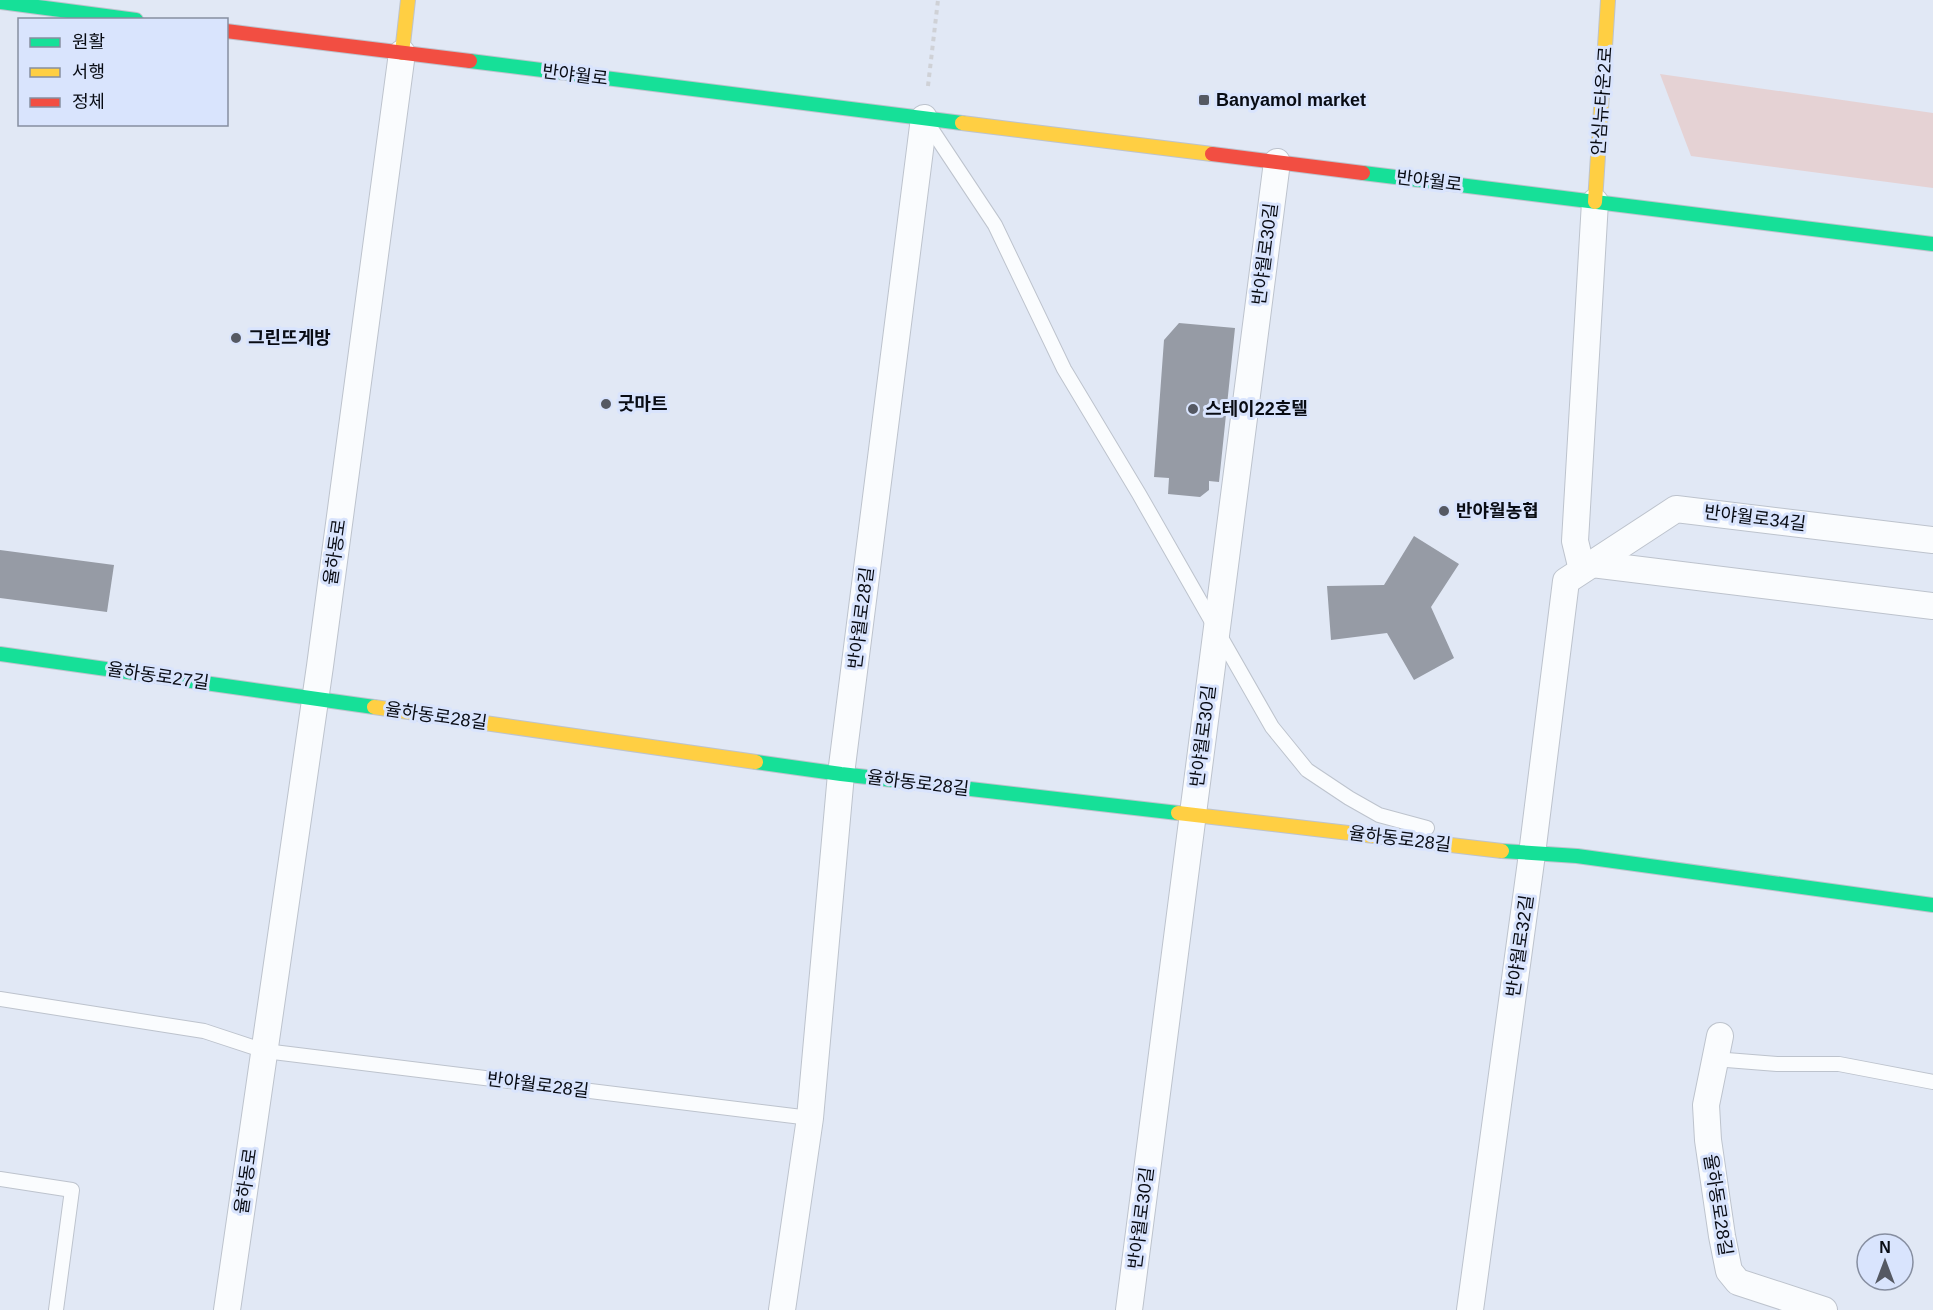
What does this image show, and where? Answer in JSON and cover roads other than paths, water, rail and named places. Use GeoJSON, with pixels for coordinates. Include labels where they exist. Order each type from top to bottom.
{"type":"FeatureCollection","features":[{"type":"Feature","properties":{"kind":"street"},"geometry":{"type":"LineString","coordinates":[[402,53],[408,0]]}},
{"type":"Feature","properties":{"kind":"street","name":"안심뉴타운2로"},"geometry":{"type":"LineString","coordinates":[[1595,202],[1608,0]]}},
{"type":"Feature","properties":{"kind":"street"},"geometry":{"type":"LineString","coordinates":[[0,3],[120,18]]}},
{"type":"Feature","properties":{"kind":"street","name":"반야월로"},"geometry":{"type":"LineString","coordinates":[[228,31],[1933,244]]}},
{"type":"Feature","properties":{"kind":"street","name":"율하동로"},"geometry":{"type":"LineString","coordinates":[[227,1310],[315,698],[402,53]]}},
{"type":"Feature","properties":{"kind":"street","name":"반야월로28길"},"geometry":{"type":"LineString","coordinates":[[782,1310],[810,1118],[841,774],[924,118]]}},
{"type":"Feature","properties":{"kind":"street","name":"반야월로30길"},"geometry":{"type":"LineString","coordinates":[[1129,1310],[1277,162]]}},
{"type":"Feature","properties":{"kind":"street"},"geometry":{"type":"LineString","coordinates":[[1595,202],[1575,541],[1580,572],[1933,606]]}},
{"type":"Feature","properties":{"kind":"street","name":"반야월로34길"},"geometry":{"type":"LineString","coordinates":[[1580,572],[1676,508],[1933,540]]}},
{"type":"Feature","properties":{"kind":"street","name":"반야월로32길"},"geometry":{"type":"LineString","coordinates":[[1470,1310],[1527,854],[1580,572]]}},
{"type":"Feature","properties":{"kind":"street","name":"율하동로27길"},"geometry":{"type":"LineString","coordinates":[[0,654],[315,698]]}},
{"type":"Feature","properties":{"kind":"street","name":"율하동로28길"},"geometry":{"type":"LineString","coordinates":[[315,698],[841,774],[1527,854],[1577,856],[1933,905]]}},
{"type":"Feature","properties":{"kind":"street","name":"율하동로28길"},"geometry":{"type":"LineString","coordinates":[[1717,1048],[1706,1105],[1708,1140],[1729,1271],[1738,1282],[1824,1310]]}},
{"type":"Feature","properties":{"kind":"lane"},"geometry":{"type":"LineString","coordinates":[[924,118],[995,225],[1064,369],[1217,630]]}},
{"type":"Feature","properties":{"kind":"lane","name":"율하동로28길"},"geometry":{"type":"LineString","coordinates":[[1217,630],[1272,727],[1307,770],[1379,815],[1527,854]]}},
{"type":"Feature","properties":{"kind":"lane"},"geometry":{"type":"LineString","coordinates":[[0,999],[204,1031],[265,1051]]}},
{"type":"Feature","properties":{"kind":"lane"},"geometry":{"type":"LineString","coordinates":[[1717,1048],[1777,1064],[1839,1064],[1933,1082]]}},
{"type":"Feature","properties":{"kind":"lane","name":"반야월로28길"},"geometry":{"type":"LineString","coordinates":[[265,1051],[810,1118]]}},
{"type":"Feature","properties":{"kind":"lane"},"geometry":{"type":"LineString","coordinates":[[0,1179],[72,1190],[56,1310]]}},
{"type":"Feature","properties":{"kind":"place","name":"Banyamol market"},"geometry":{"type":"Point","coordinates":[1204,100]}},
{"type":"Feature","properties":{"kind":"place","name":"그린뜨게방"},"geometry":{"type":"Point","coordinates":[236,338]}},
{"type":"Feature","properties":{"kind":"place","name":"굿마트"},"geometry":{"type":"Point","coordinates":[606,404]}},
{"type":"Feature","properties":{"kind":"place","name":"스테이22호텔"},"geometry":{"type":"Point","coordinates":[1193,409]}},
{"type":"Feature","properties":{"kind":"place","name":"반야월농협"},"geometry":{"type":"Point","coordinates":[1444,511]}}]}
